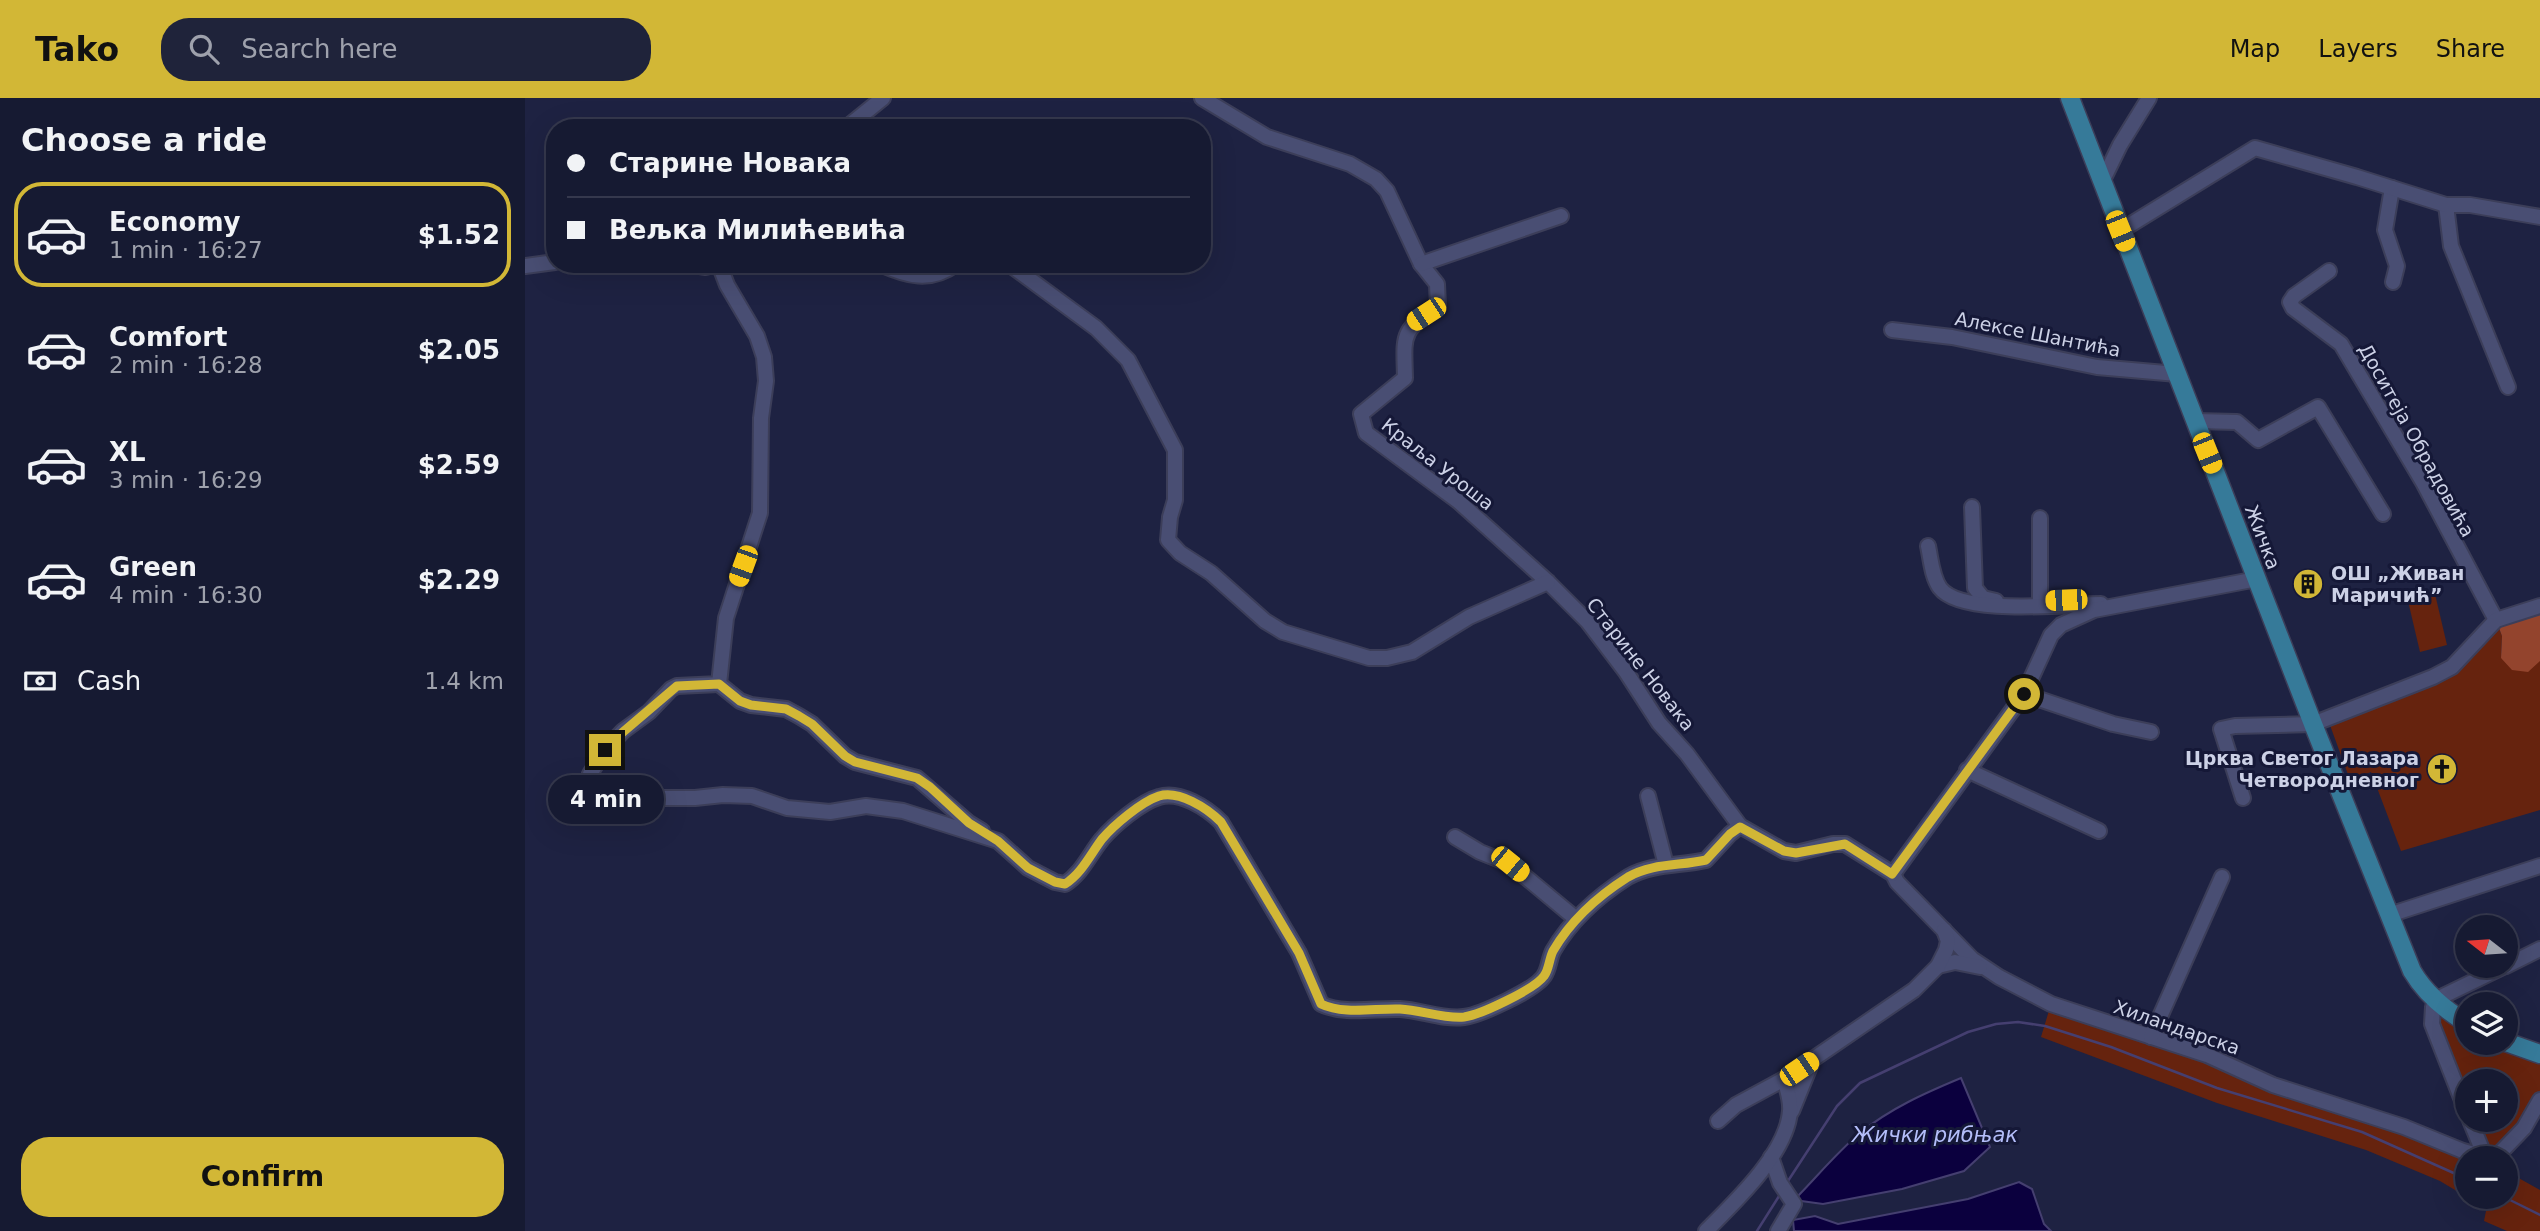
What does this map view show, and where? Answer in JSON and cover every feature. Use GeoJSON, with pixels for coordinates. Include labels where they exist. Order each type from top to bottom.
{"type":"FeatureCollection","features":[{"type":"Feature","properties":{"kind":"main road","name":"Жичка"},"geometry":{"type":"LineString","coordinates":[[2070,98],[2389,915],[2412,971],[2430,994]]}},
{"type":"Feature","properties":{"kind":"main road"},"geometry":{"type":"LineString","coordinates":[[2430,994],[2455,1014]]}},
{"type":"Feature","properties":{"kind":"main road"},"geometry":{"type":"LineString","coordinates":[[2518,1046],[2540,1054]]}},
{"type":"Feature","properties":{"kind":"street"},"geometry":{"type":"LineString","coordinates":[[857,119],[883,98]]}},
{"type":"Feature","properties":{"kind":"street","name":"Краља Уроша"},"geometry":{"type":"LineString","coordinates":[[1202,98],[1268,137],[1350,164],[1376,179],[1387,191],[1420,264],[1437,284],[1438,307],[1415,322],[1404,340],[1405,378],[1361,414],[1366,433],[1458,501],[1548,582]]}},
{"type":"Feature","properties":{"kind":"street"},"geometry":{"type":"LineString","coordinates":[[2102,182],[2120,145],[2149,98]]}},
{"type":"Feature","properties":{"kind":"street"},"geometry":{"type":"LineString","coordinates":[[2120,231],[2255,148],[2446,205],[2470,205],[2540,217]]}},
{"type":"Feature","properties":{"kind":"street"},"geometry":{"type":"LineString","coordinates":[[2392,188],[2385,230],[2397,266],[2393,282]]}},
{"type":"Feature","properties":{"kind":"street"},"geometry":{"type":"LineString","coordinates":[[2446,205],[2451,246],[2508,387]]}},
{"type":"Feature","properties":{"kind":"street"},"geometry":{"type":"LineString","coordinates":[[1420,264],[1562,216]]}},
{"type":"Feature","properties":{"kind":"street"},"geometry":{"type":"LineString","coordinates":[[525,266],[546,263]]}},
{"type":"Feature","properties":{"kind":"street","name":"Доситеја Обрадовића"},"geometry":{"type":"LineString","coordinates":[[2329,271],[2294,296],[2290,302],[2293,308],[2341,344],[2424,484],[2496,620]]}},
{"type":"Feature","properties":{"kind":"street"},"geometry":{"type":"LineString","coordinates":[[719,684],[726,618],[759,513],[761,418],[766,381],[764,356],[757,336],[722,273]]}},
{"type":"Feature","properties":{"kind":"street"},"geometry":{"type":"LineString","coordinates":[[901,273],[919,278],[939,273]]}},
{"type":"Feature","properties":{"kind":"street"},"geometry":{"type":"LineString","coordinates":[[1021,273],[1096,328],[1128,360],[1176,456],[1175,500],[1168,540],[1180,553],[1211,572],[1265,621],[1283,632],[1369,658],[1387,658],[1412,652],[1469,617],[1548,582]]}},
{"type":"Feature","properties":{"kind":"street","name":"Алексе Шантића"},"geometry":{"type":"LineString","coordinates":[[1892,330],[1952,337],[2098,367],[2177,374]]}},
{"type":"Feature","properties":{"kind":"street"},"geometry":{"type":"LineString","coordinates":[[2195,421],[2237,422],[2252,438],[2258,440],[2318,407],[2383,514]]}},
{"type":"Feature","properties":{"kind":"street"},"geometry":{"type":"LineString","coordinates":[[1972,507],[1975,588],[1979,594],[1989,600],[2007,602],[2066,600],[2072,604]]}},
{"type":"Feature","properties":{"kind":"street"},"geometry":{"type":"LineString","coordinates":[[2040,518],[2040,601]]}},
{"type":"Feature","properties":{"kind":"street"},"geometry":{"type":"LineString","coordinates":[[1928,546],[1935,578],[1946,594],[1956,598],[1974,603],[2014,607],[2119,604]]}},
{"type":"Feature","properties":{"kind":"street"},"geometry":{"type":"LineString","coordinates":[[1892,874],[2024,694],[2051,635],[2061,625],[2094,610],[2119,604],[2256,579]]}},
{"type":"Feature","properties":{"kind":"street","name":"Старине Новака"},"geometry":{"type":"LineString","coordinates":[[1548,582],[1588,622],[1660,723],[1687,754],[1740,827],[1784,851],[1796,853],[1845,844],[1892,874]]}},
{"type":"Feature","properties":{"kind":"street"},"geometry":{"type":"LineString","coordinates":[[2243,798],[2221,729],[2235,726],[2313,724],[2433,677],[2452,667],[2496,620],[2540,606]]}},
{"type":"Feature","properties":{"kind":"street"},"geometry":{"type":"LineString","coordinates":[[998,841],[923,816],[887,808],[866,806],[830,813],[787,808],[752,796],[723,794],[695,798],[637,798],[605,788],[590,774],[605,750],[671,689],[677,686],[719,684],[740,701],[786,709],[799,716],[855,762],[917,778],[969,823],[998,841],[1028,868],[1055,882],[1065,884],[1076,877],[1104,837],[1126,816],[1160,796],[1186,798],[1210,811],[1221,822],[1299,953],[1321,1004],[1340,1009],[1419,1010],[1449,1017],[1464,1017],[1481,1012],[1538,982],[1545,975],[1552,954],[1575,918],[1630,876],[1666,864],[1706,860],[1740,827]]}},
{"type":"Feature","properties":{"kind":"street"},"geometry":{"type":"LineString","coordinates":[[2024,694],[2113,724],[2151,732]]}},
{"type":"Feature","properties":{"kind":"street"},"geometry":{"type":"LineString","coordinates":[[1967,770],[2099,831]]}},
{"type":"Feature","properties":{"kind":"street"},"geometry":{"type":"LineString","coordinates":[[1648,796],[1666,864]]}},
{"type":"Feature","properties":{"kind":"street"},"geometry":{"type":"LineString","coordinates":[[1455,837],[1480,852],[1510,864],[1575,918]]}},
{"type":"Feature","properties":{"kind":"street"},"geometry":{"type":"LineString","coordinates":[[2389,915],[2540,866]]}},
{"type":"Feature","properties":{"kind":"street","name":"Хиландарска"},"geometry":{"type":"LineString","coordinates":[[1892,874],[1972,959],[2050,1004],[2207,1055],[2273,1085],[2404,1127],[2455,1148]]}},
{"type":"Feature","properties":{"kind":"street"},"geometry":{"type":"LineString","coordinates":[[2151,1037],[2222,877]]}},
{"type":"Feature","properties":{"kind":"street"},"geometry":{"type":"LineString","coordinates":[[1718,1121],[1736,1105],[1784,1079],[1914,990],[1938,966],[1946,950],[1948,941],[1944,930]]}},
{"type":"Feature","properties":{"kind":"street"},"geometry":{"type":"LineString","coordinates":[[2518,960],[2540,949]]}},
{"type":"Feature","properties":{"kind":"street"},"geometry":{"type":"LineString","coordinates":[[1938,966],[1955,962],[1984,968]]}},
{"type":"Feature","properties":{"kind":"street"},"geometry":{"type":"LineString","coordinates":[[2455,1082],[2432,1024],[2430,994],[2473,978]]}},
{"type":"Feature","properties":{"kind":"street"},"geometry":{"type":"LineString","coordinates":[[1706,1231],[1766,1166],[1789,1119],[1813,1059]]}},
{"type":"Feature","properties":{"kind":"street"},"geometry":{"type":"LineString","coordinates":[[1784,1079],[1790,1101],[1789,1119]]}},
{"type":"Feature","properties":{"kind":"street"},"geometry":{"type":"LineString","coordinates":[[2507,1146],[2524,1128],[2540,1100]]}},
{"type":"Feature","properties":{"kind":"street"},"geometry":{"type":"LineString","coordinates":[[1771,1157],[1783,1189],[1794,1204],[1778,1231]]}},
{"type":"Feature","properties":{"kind":"shaded area"},"geometry":{"type":"Polygon","coordinates":[[[2435,594],[2447,645],[2420,652],[2408,601],[2435,594]]]}},
{"type":"Feature","properties":{"kind":"shaded area"},"geometry":{"type":"Polygon","coordinates":[[[2540,606],[2540,661],[2528,672],[2512,670],[2501,658],[2502,636],[2496,620],[2540,606]]]}},
{"type":"Feature","properties":{"kind":"shaded area"},"geometry":{"type":"Polygon","coordinates":[[[2496,620],[2502,636],[2501,658],[2540,661],[2540,810],[2401,851],[2371,772],[2350,780],[2327,717],[2433,677],[2496,620]]]}},
{"type":"Feature","properties":{"kind":"shaded area"},"geometry":{"type":"Polygon","coordinates":[[[2424,988],[2455,1015],[2455,1055],[2518,1055],[2518,1046],[2540,1054],[2540,1100],[2524,1128],[2505,1146],[2480,1146],[2475,1132],[2518,1132],[2518,1069],[2455,1069],[2455,1076],[2424,988]]]}},
{"type":"Feature","properties":{"kind":"shaded area"},"geometry":{"type":"Polygon","coordinates":[[[2051,1004],[2207,1055],[2273,1085],[2404,1127],[2455,1148],[2455,1190],[2366,1150],[2217,1103],[2041,1037],[2051,1004]]]}},
{"type":"Feature","properties":{"kind":"shaded area"},"geometry":{"type":"Polygon","coordinates":[[[2518,1178],[2540,1190],[2540,1231],[2507,1231],[2484,1221],[2486,1209],[2518,1209],[2518,1178]]]}},
{"type":"Feature","properties":{"kind":"water","name":"Жички рибњак"},"geometry":{"type":"Polygon","coordinates":[[[1961,1078],[1990,1147],[1964,1171],[1902,1189],[1823,1204],[1794,1200],[1843,1149],[1872,1124],[1934,1089],[1961,1078]]]}},
{"type":"Feature","properties":{"kind":"water","name":"Жички рибњак"},"geometry":{"type":"Polygon","coordinates":[[[2019,1182],[2032,1189],[2044,1224],[2051,1231],[1794,1231],[1793,1220],[1815,1216],[1838,1224],[1968,1199],[2019,1182]]]}},
{"type":"Feature","properties":{"kind":"waterway"},"geometry":{"type":"LineString","coordinates":[[1786,1184],[1837,1106],[1860,1083],[1968,1032],[1996,1024],[2018,1022],[2045,1026],[2111,1047],[2217,1088],[2362,1132],[2455,1174]]}},
{"type":"Feature","properties":{"kind":"waterway"},"geometry":{"type":"LineString","coordinates":[[1757,1231],[1781,1193]]}},
{"type":"Feature","properties":{"kind":"waterway"},"geometry":{"type":"LineString","coordinates":[[2518,1204],[2540,1215]]}},
{"type":"Feature","properties":{"kind":"place","name":"ОШ „Живан Маричић”"},"geometry":{"type":"Point","coordinates":[2308,584]}},
{"type":"Feature","properties":{"kind":"place","name":"Црква Светог Лазара Четвородневног"},"geometry":{"type":"Point","coordinates":[2442,769]}},
{"type":"Feature","properties":{"kind":"route"},"geometry":{"type":"LineString","coordinates":[[605,750],[671,689],[677,686],[719,684],[740,701],[786,709],[799,716],[855,762],[917,778],[969,823],[998,841],[1028,868],[1055,882],[1065,884],[1076,877],[1104,837],[1126,816],[1160,796],[1186,798],[1210,811],[1221,822],[1299,953],[1321,1004],[1340,1009],[1389,1008],[1464,1017],[1498,1005],[1538,982],[1545,975],[1552,954],[1575,918],[1630,876],[1666,864],[1706,860],[1740,827],[1772,846],[1796,853],[1845,844],[1892,874],[2024,694]]}}]}
